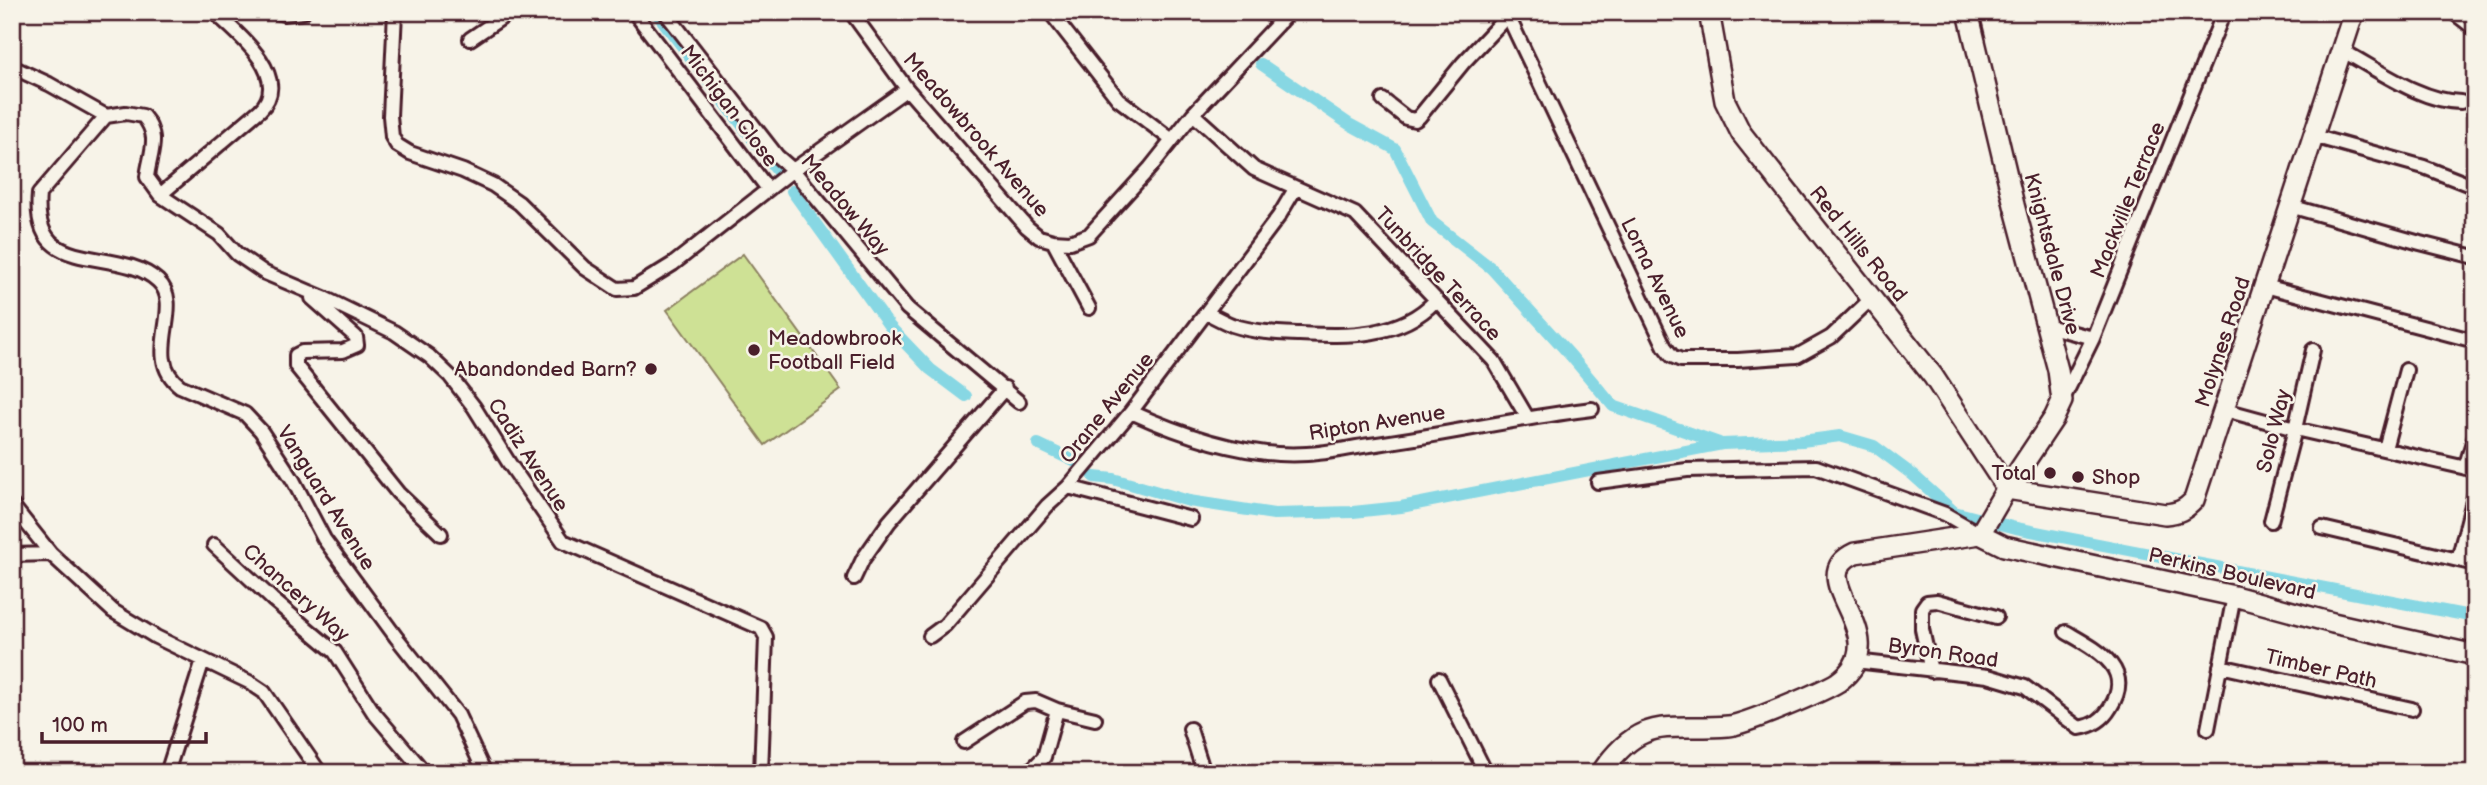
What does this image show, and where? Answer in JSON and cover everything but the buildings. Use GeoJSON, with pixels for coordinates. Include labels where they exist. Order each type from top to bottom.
{"type":"FeatureCollection","features":[{"type":"Feature","properties":{"kind":"main road","name":"Red Hills Road"},"geometry":{"type":"LineString","coordinates":[[1709,12],[1725,101],[1741,133],[1933,376],[2005,491]]}},
{"type":"Feature","properties":{"kind":"main road","name":"Knightsdale Drive"},"geometry":{"type":"LineString","coordinates":[[1968,12],[2014,205],[2059,370],[2062,401]]}},
{"type":"Feature","properties":{"kind":"main road","name":"Molynes Road"},"geometry":{"type":"LineString","coordinates":[[2005,491],[2165,514],[2177,513],[2187,508],[2194,500],[2354,12]]}},
{"type":"Feature","properties":{"kind":"main road"},"geometry":{"type":"LineString","coordinates":[[1601,773],[1624,745],[1642,732],[1667,726],[1731,726],[1837,682],[1855,660],[1859,631],[1850,608],[1838,590],[1835,578],[1836,568],[1844,558],[1855,553],[1985,526],[2054,418],[2062,401]]}},
{"type":"Feature","properties":{"kind":"main road","name":"Perkins Boulevard"},"geometry":{"type":"LineString","coordinates":[[1985,526],[2004,546],[2234,596],[2475,655]]}},
{"type":"Feature","properties":{"kind":"street"},"geometry":{"type":"LineString","coordinates":[[12,67],[106,116],[126,113],[143,116],[154,135],[148,177],[160,195],[269,101],[272,91],[267,71],[248,43],[214,12]]}},
{"type":"Feature","properties":{"kind":"street"},"geometry":{"type":"LineString","coordinates":[[277,12],[284,15],[303,12]]}},
{"type":"Feature","properties":{"kind":"street"},"geometry":{"type":"LineString","coordinates":[[395,12],[390,116],[397,145],[410,153],[463,171],[493,185],[519,202],[585,268],[617,289],[634,288],[673,264],[793,170],[907,89]]}},
{"type":"Feature","properties":{"kind":"street"},"geometry":{"type":"LineString","coordinates":[[470,40],[510,12]]}},
{"type":"Feature","properties":{"kind":"street","name":"Michigan Close"},"geometry":{"type":"LineString","coordinates":[[634,12],[768,189]]}},
{"type":"Feature","properties":{"kind":"street","name":"Meadow Way"},"geometry":{"type":"LineString","coordinates":[[664,12],[776,156],[793,170],[907,308],[1019,402]]}},
{"type":"Feature","properties":{"kind":"street","name":"Meadowbrook Avenue"},"geometry":{"type":"LineString","coordinates":[[851,12],[907,89],[1027,227],[1039,237],[1053,242],[1070,242],[1089,235],[1193,114],[1284,17]]}},
{"type":"Feature","properties":{"kind":"street"},"geometry":{"type":"LineString","coordinates":[[1051,12],[1118,99],[1172,140]]}},
{"type":"Feature","properties":{"kind":"street"},"geometry":{"type":"LineString","coordinates":[[1267,12],[1284,17]]}},
{"type":"Feature","properties":{"kind":"street","name":"Mackville Terrace"},"geometry":{"type":"LineString","coordinates":[[2062,401],[2093,338],[2224,12]]}},
{"type":"Feature","properties":{"kind":"street"},"geometry":{"type":"LineString","coordinates":[[2453,12],[2475,29]]}},
{"type":"Feature","properties":{"kind":"street"},"geometry":{"type":"LineString","coordinates":[[1383,100],[1406,118],[1415,120],[1464,62],[1510,14]]}},
{"type":"Feature","properties":{"kind":"street","name":"Lorna Avenue"},"geometry":{"type":"LineString","coordinates":[[1510,14],[1653,323],[1672,356],[1681,360],[1738,360],[1797,356],[1831,337],[1873,297]]}},
{"type":"Feature","properties":{"kind":"street"},"geometry":{"type":"LineString","coordinates":[[2341,50],[2426,96],[2447,102],[2461,102]]}},
{"type":"Feature","properties":{"kind":"street","name":"Tunbridge Terrace"},"geometry":{"type":"LineString","coordinates":[[1193,114],[1254,169],[1355,214],[1494,361],[1527,417]]}},
{"type":"Feature","properties":{"kind":"street","name":"Vanguard Avenue"},"geometry":{"type":"LineString","coordinates":[[106,116],[39,194],[39,225],[56,247],[102,262],[128,266],[159,282],[167,295],[162,341],[164,362],[170,379],[180,386],[245,414],[261,431],[293,480],[324,539],[458,715],[485,773]]}},
{"type":"Feature","properties":{"kind":"street"},"geometry":{"type":"LineString","coordinates":[[2313,136],[2424,167],[2475,187]]}},
{"type":"Feature","properties":{"kind":"street","name":"Orane Avenue"},"geometry":{"type":"LineString","coordinates":[[930,636],[945,625],[1046,506],[1068,487],[1131,412],[1279,216],[1295,189]]}},
{"type":"Feature","properties":{"kind":"street","name":"Cadiz Avenue"},"geometry":{"type":"LineString","coordinates":[[160,195],[219,234],[237,254],[265,273],[394,332],[429,356],[450,376],[474,407],[563,541],[761,628],[766,637],[761,773]]}},
{"type":"Feature","properties":{"kind":"street"},"geometry":{"type":"LineString","coordinates":[[2290,206],[2475,257]]}},
{"type":"Feature","properties":{"kind":"street"},"geometry":{"type":"LineString","coordinates":[[1053,242],[1089,309]]}},
{"type":"Feature","properties":{"kind":"street"},"geometry":{"type":"LineString","coordinates":[[2265,286],[2475,341]]}},
{"type":"Feature","properties":{"kind":"street"},"geometry":{"type":"LineString","coordinates":[[303,291],[356,337],[357,345],[343,351],[302,352],[296,355],[296,366],[398,493],[440,534]]}},
{"type":"Feature","properties":{"kind":"street"},"geometry":{"type":"LineString","coordinates":[[1207,313],[1232,325],[1262,332],[1350,336],[1381,331],[1406,322],[1425,311],[1435,301]]}},
{"type":"Feature","properties":{"kind":"street"},"geometry":{"type":"LineString","coordinates":[[2047,326],[2093,338]]}},
{"type":"Feature","properties":{"kind":"street","name":"Solo Way"},"geometry":{"type":"LineString","coordinates":[[2271,521],[2313,351]]}},
{"type":"Feature","properties":{"kind":"street"},"geometry":{"type":"LineString","coordinates":[[2385,449],[2406,370]]}},
{"type":"Feature","properties":{"kind":"street"},"geometry":{"type":"LineString","coordinates":[[854,578],[863,559],[889,522],[1005,388]]}},
{"type":"Feature","properties":{"kind":"street","name":"Ripton Avenue"},"geometry":{"type":"LineString","coordinates":[[1131,412],[1172,431],[1246,450],[1305,455],[1413,439],[1527,417],[1592,409]]}},
{"type":"Feature","properties":{"kind":"street"},"geometry":{"type":"LineString","coordinates":[[2225,410],[2470,469],[2475,435]]}},
{"type":"Feature","properties":{"kind":"street"},"geometry":{"type":"LineString","coordinates":[[1598,482],[1687,470],[1816,467],[1985,526]]}},
{"type":"Feature","properties":{"kind":"street"},"geometry":{"type":"LineString","coordinates":[[1068,487],[1191,519]]}},
{"type":"Feature","properties":{"kind":"street"},"geometry":{"type":"LineString","coordinates":[[2458,560],[2475,494]]}},
{"type":"Feature","properties":{"kind":"street"},"geometry":{"type":"LineString","coordinates":[[12,505],[51,554],[113,611],[264,692],[320,773]]}},
{"type":"Feature","properties":{"kind":"street"},"geometry":{"type":"LineString","coordinates":[[2322,528],[2475,564]]}},
{"type":"Feature","properties":{"kind":"street","name":"Chancery Way"},"geometry":{"type":"LineString","coordinates":[[214,544],[272,599],[335,652],[374,713],[425,773]]}},
{"type":"Feature","properties":{"kind":"street"},"geometry":{"type":"LineString","coordinates":[[12,555],[51,554]]}},
{"type":"Feature","properties":{"kind":"street"},"geometry":{"type":"LineString","coordinates":[[2208,729],[2234,596]]}},
{"type":"Feature","properties":{"kind":"street"},"geometry":{"type":"LineString","coordinates":[[1931,671],[1922,629],[1922,609],[1927,602],[1937,601],[1996,617]]}},
{"type":"Feature","properties":{"kind":"street","name":"Byron Road"},"geometry":{"type":"LineString","coordinates":[[1855,660],[1988,676],[2025,687],[2080,727],[2090,726],[2099,721],[2115,700],[2119,690],[2118,677],[2099,650],[2066,632]]}},
{"type":"Feature","properties":{"kind":"street"},"geometry":{"type":"LineString","coordinates":[[167,773],[203,660]]}},
{"type":"Feature","properties":{"kind":"street","name":"Timber Path"},"geometry":{"type":"LineString","coordinates":[[2220,666],[2412,709]]}},
{"type":"Feature","properties":{"kind":"street"},"geometry":{"type":"LineString","coordinates":[[1439,679],[1486,773]]}},
{"type":"Feature","properties":{"kind":"street"},"geometry":{"type":"LineString","coordinates":[[964,742],[1025,702],[1036,701],[1057,710],[1095,719]]}},
{"type":"Feature","properties":{"kind":"street"},"geometry":{"type":"LineString","coordinates":[[1034,772],[1044,757],[1057,710]]}},
{"type":"Feature","properties":{"kind":"street"},"geometry":{"type":"LineString","coordinates":[[1190,729],[1204,773]]}},
{"type":"Feature","properties":{"kind":"green space","name":"Meadowbrook Football Field"},"geometry":{"type":"Polygon","coordinates":[[[743,254],[841,390],[765,445],[667,310],[743,254]]]}},
{"type":"Feature","properties":{"kind":"waterway"},"geometry":{"type":"LineString","coordinates":[[656,12],[778,172]]}},
{"type":"Feature","properties":{"kind":"waterway"},"geometry":{"type":"LineString","coordinates":[[1261,64],[1349,124],[1395,149],[1432,222],[1491,268],[1613,406],[1719,443]]}},
{"type":"Feature","properties":{"kind":"waterway"},"geometry":{"type":"LineString","coordinates":[[792,191],[890,327],[930,369],[966,396]]}},
{"type":"Feature","properties":{"kind":"waterway"},"geometry":{"type":"LineString","coordinates":[[1094,477],[1113,479],[1189,501],[1274,514],[1353,512],[1401,507],[1722,444],[1802,441],[1840,436],[1874,446],[1913,475],[1954,512],[2016,528],[2475,617]]}},
{"type":"Feature","properties":{"kind":"waterway"},"geometry":{"type":"LineString","coordinates":[[1038,444],[1074,461]]}},
{"type":"Feature","properties":{"kind":"place","name":"Meadowbrook Football Field"},"geometry":{"type":"Point","coordinates":[754,350]}},
{"type":"Feature","properties":{"kind":"place","name":"Abandonded Barn?"},"geometry":{"type":"Point","coordinates":[651,369]}},
{"type":"Feature","properties":{"kind":"place","name":"Total"},"geometry":{"type":"Point","coordinates":[2050,473]}},
{"type":"Feature","properties":{"kind":"place","name":"Shop"},"geometry":{"type":"Point","coordinates":[2078,477]}}]}
